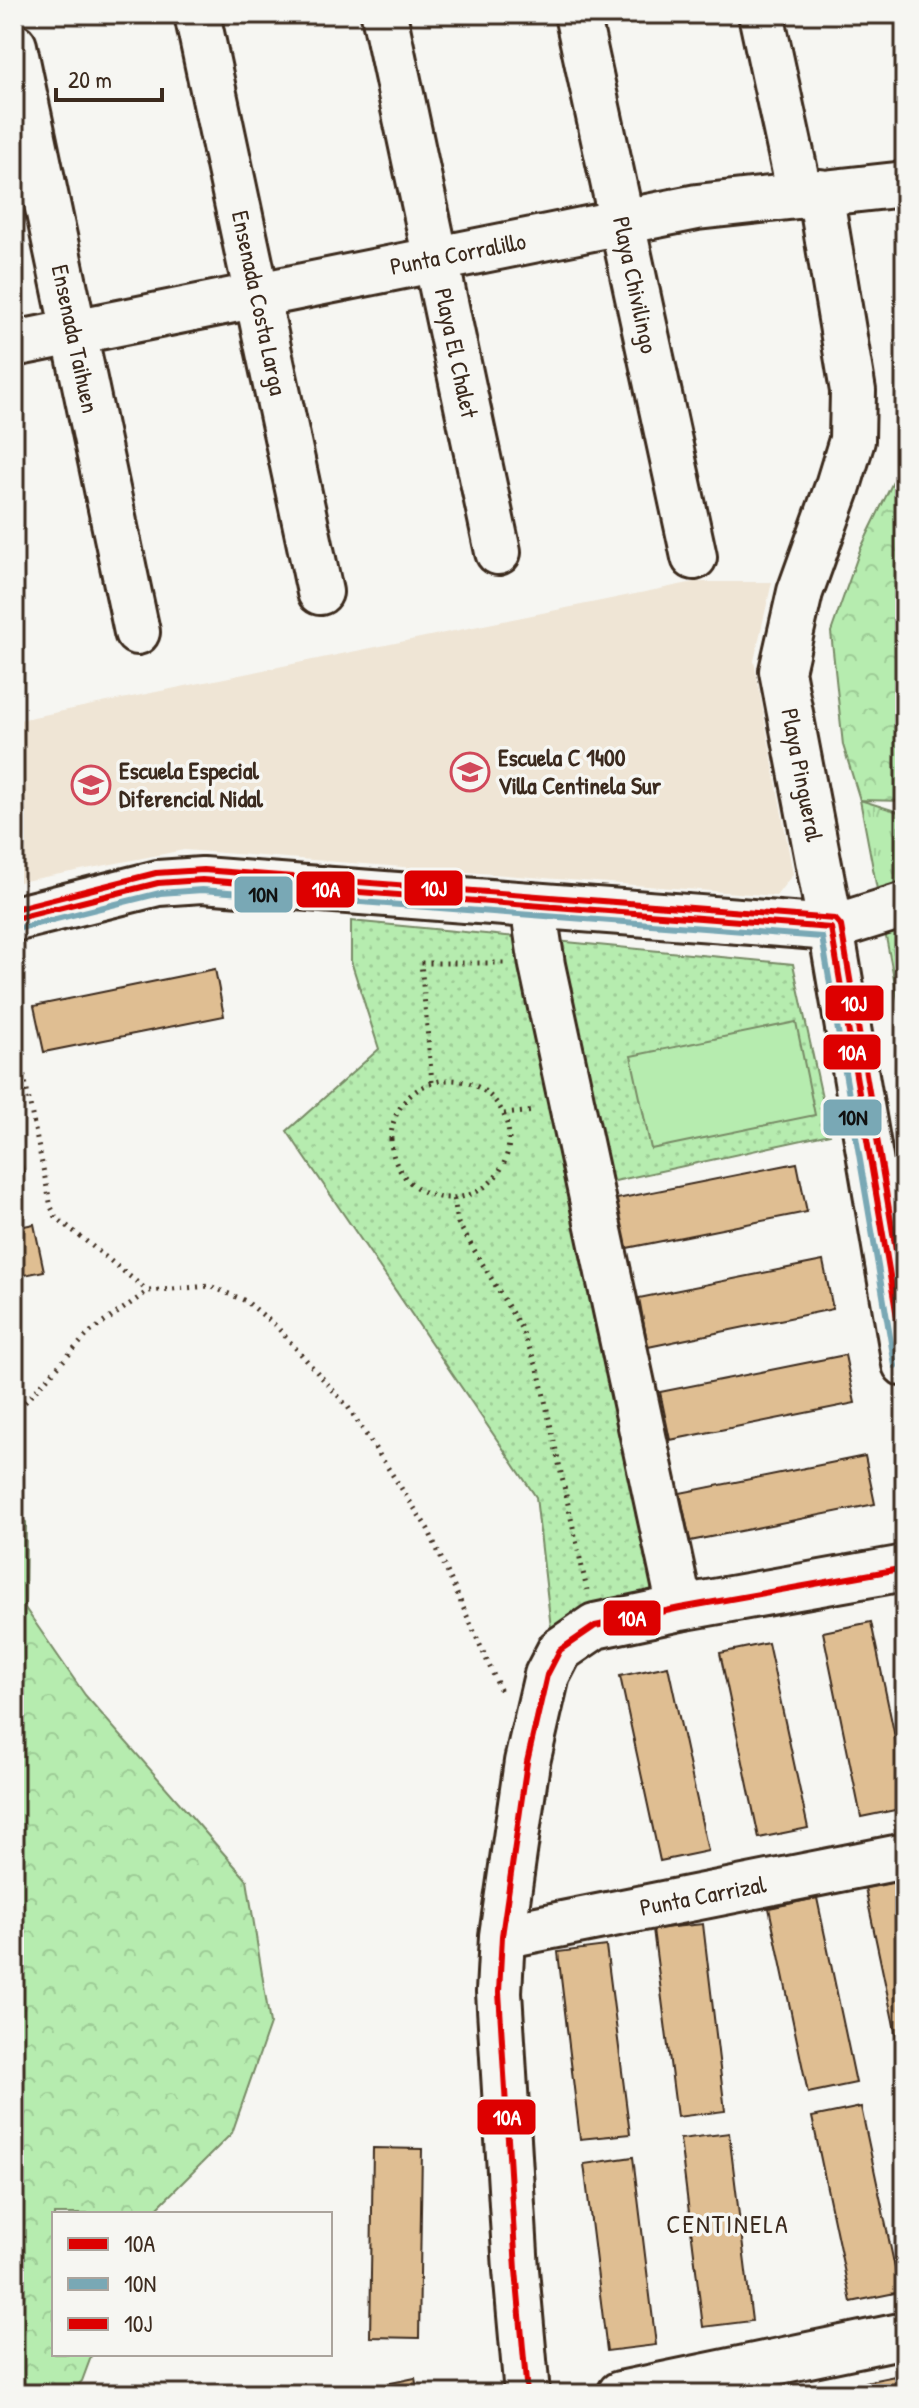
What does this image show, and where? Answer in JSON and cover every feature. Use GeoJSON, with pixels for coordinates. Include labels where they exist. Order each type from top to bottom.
{"type":"FeatureCollection","features":[{"type":"Feature","properties":{"kind":"street","name":"Ensenada Costa Larga"},"geometry":{"type":"LineString","coordinates":[[197,14],[320,592]]}},
{"type":"Feature","properties":{"kind":"street","name":"Playa El Chalet"},"geometry":{"type":"LineString","coordinates":[[384,14],[498,552]]}},
{"type":"Feature","properties":{"kind":"street","name":"Playa Chivilingo"},"geometry":{"type":"LineString","coordinates":[[577,14],[694,557]]}},
{"type":"Feature","properties":{"kind":"street","name":"Playa Pingueral"},"geometry":{"type":"LineString","coordinates":[[761,14],[810,194],[853,391],[852,440],[800,592],[782,671],[831,928],[905,1364]]}},
{"type":"Feature","properties":{"kind":"street","name":"Ensenada Taihuen"},"geometry":{"type":"LineString","coordinates":[[14,46],[137,632]]}},
{"type":"Feature","properties":{"kind":"street","name":"Punta Corralillo"},"geometry":{"type":"LineString","coordinates":[[14,344],[697,207],[905,184]]}},
{"type":"Feature","properties":{"kind":"street"},"geometry":{"type":"LineString","coordinates":[[14,919],[158,883],[202,880],[831,928],[905,905]]}},
{"type":"Feature","properties":{"kind":"street"},"geometry":{"type":"LineString","coordinates":[[533,905],[542,965],[680,1608]]}},
{"type":"Feature","properties":{"kind":"street"},"geometry":{"type":"LineString","coordinates":[[527,2394],[500,2007],[502,1936],[527,1762],[547,1675],[560,1650],[595,1626],[905,1568]]}},
{"type":"Feature","properties":{"kind":"street","name":"Punta Carrizal"},"geometry":{"type":"LineString","coordinates":[[502,1936],[905,1856]]}},
{"type":"Feature","properties":{"kind":"street"},"geometry":{"type":"LineString","coordinates":[[620,2394],[905,2335]]}},
{"type":"Feature","properties":{"kind":"path"},"geometry":{"type":"LineString","coordinates":[[432,1082],[421,963],[542,965]]}},
{"type":"Feature","properties":{"kind":"path"},"geometry":{"type":"LineString","coordinates":[[14,1028],[51,1207],[56,1217],[148,1291]]}},
{"type":"Feature","properties":{"kind":"path"},"geometry":{"type":"LineString","coordinates":[[450,1080],[469,1082],[496,1101],[509,1130],[505,1162],[496,1176],[485,1187],[454,1199],[438,1198],[416,1187],[399,1170],[390,1137],[402,1103],[416,1090],[432,1082],[450,1080]]}},
{"type":"Feature","properties":{"kind":"path"},"geometry":{"type":"LineString","coordinates":[[454,1199],[458,1223],[521,1328],[538,1369],[595,1626]]}},
{"type":"Feature","properties":{"kind":"path"},"geometry":{"type":"LineString","coordinates":[[14,1414],[89,1333],[148,1291],[210,1286],[246,1301],[276,1326],[348,1407],[428,1529],[506,1704]]}},
{"type":"Feature","properties":{"kind":"shaded area","name":"Escuela C 1400 Villa Centinela Sur"},"geometry":{"type":"Polygon","coordinates":[[[694,582],[772,582],[754,661],[793,874],[776,896],[184,850],[14,883],[14,721],[694,582]]]}},
{"type":"Feature","properties":{"kind":"green space"},"geometry":{"type":"Polygon","coordinates":[[[905,457],[905,801],[860,800],[843,745],[831,632],[860,550],[905,457]]]}},
{"type":"Feature","properties":{"kind":"green space"},"geometry":{"type":"Polygon","coordinates":[[[860,800],[905,814],[905,1037],[860,800]]]}},
{"type":"Feature","properties":{"kind":"green space"},"geometry":{"type":"Polygon","coordinates":[[[351,921],[793,964],[830,1134],[569,1191],[656,1605],[551,1628],[536,1497],[287,1131],[379,1049],[351,961],[351,921]]]}},
{"type":"Feature","properties":{"kind":"green space"},"geometry":{"type":"Polygon","coordinates":[[[796,1022],[815,1115],[651,1149],[631,1056],[796,1022]]]}},
{"type":"Feature","properties":{"kind":"green space"},"geometry":{"type":"Polygon","coordinates":[[[14,1516],[26,1522],[25,1608],[85,1695],[247,1880],[270,2024],[232,2133],[153,2212],[52,2212],[52,2356],[91,2356],[82,2381],[70,2394],[14,2394],[14,1516]]]}},
{"type":"Feature","properties":{"kind":"building"},"geometry":{"type":"Polygon","coordinates":[[[215,969],[224,1016],[44,1052],[34,1006],[215,969]]]}},
{"type":"Feature","properties":{"kind":"building"},"geometry":{"type":"Polygon","coordinates":[[[14,1126],[24,1173],[14,1175],[14,1126]]]}},
{"type":"Feature","properties":{"kind":"building"},"geometry":{"type":"Polygon","coordinates":[[[797,1163],[807,1212],[622,1249],[612,1200],[797,1163]]]}},
{"type":"Feature","properties":{"kind":"building"},"geometry":{"type":"Polygon","coordinates":[[[34,1224],[44,1271],[14,1277],[14,1228],[34,1224]]]}},
{"type":"Feature","properties":{"kind":"building"},"geometry":{"type":"Polygon","coordinates":[[[823,1261],[833,1309],[648,1347],[639,1298],[823,1261]]]}},
{"type":"Feature","properties":{"kind":"building"},"geometry":{"type":"Polygon","coordinates":[[[845,1355],[855,1403],[670,1440],[660,1392],[845,1355]]]}},
{"type":"Feature","properties":{"kind":"building"},"geometry":{"type":"Polygon","coordinates":[[[865,1456],[875,1504],[690,1541],[680,1493],[865,1456]]]}},
{"type":"Feature","properties":{"kind":"building"},"geometry":{"type":"Polygon","coordinates":[[[871,1622],[905,1785],[905,1808],[861,1817],[823,1632],[871,1622]]]}},
{"type":"Feature","properties":{"kind":"building"},"geometry":{"type":"Polygon","coordinates":[[[768,1643],[808,1828],[759,1838],[720,1653],[768,1643]]]}},
{"type":"Feature","properties":{"kind":"building"},"geometry":{"type":"Polygon","coordinates":[[[668,1666],[708,1851],[660,1861],[620,1676],[668,1666]]]}},
{"type":"Feature","properties":{"kind":"building"},"geometry":{"type":"Polygon","coordinates":[[[905,1880],[905,2073],[904,2073],[865,1888],[905,1880]]]}},
{"type":"Feature","properties":{"kind":"building"},"geometry":{"type":"Polygon","coordinates":[[[817,1898],[856,2083],[808,2093],[769,1908],[817,1898]]]}},
{"type":"Feature","properties":{"kind":"building"},"geometry":{"type":"Polygon","coordinates":[[[703,1924],[725,2111],[677,2117],[653,1929],[703,1924]]]}},
{"type":"Feature","properties":{"kind":"building"},"geometry":{"type":"Polygon","coordinates":[[[606,1946],[630,2134],[580,2139],[558,1952],[606,1946]]]}},
{"type":"Feature","properties":{"kind":"building"},"geometry":{"type":"Polygon","coordinates":[[[861,2107],[900,2292],[851,2302],[812,2117],[861,2107]]]}},
{"type":"Feature","properties":{"kind":"building"},"geometry":{"type":"Polygon","coordinates":[[[729,2133],[752,2321],[703,2327],[680,2139],[729,2133]]]}},
{"type":"Feature","properties":{"kind":"building"},"geometry":{"type":"Polygon","coordinates":[[[373,2148],[422,2149],[419,2338],[370,2337],[373,2148]]]}},
{"type":"Feature","properties":{"kind":"building"},"geometry":{"type":"Polygon","coordinates":[[[633,2157],[656,2345],[607,2351],[584,2164],[633,2157]]]}},
{"type":"Feature","properties":{"kind":"building"},"geometry":{"type":"Polygon","coordinates":[[[905,2374],[905,2394],[868,2394],[865,2382],[905,2374]]]}},
{"type":"Feature","properties":{"kind":"building"},"geometry":{"type":"Polygon","coordinates":[[[415,2378],[418,2394],[368,2394],[367,2388],[415,2378]]]}},
{"type":"Feature","properties":{"kind":"transit line","name":"10J"},"geometry":{"type":"LineString","coordinates":[[14,909],[156,873],[203,870],[835,919],[841,926],[905,1304]]}},
{"type":"Feature","properties":{"kind":"transit line","name":"10A"},"geometry":{"type":"LineString","coordinates":[[14,919],[158,883],[202,880],[831,928],[905,1364]]}},
{"type":"Feature","properties":{"kind":"transit line","name":"10N"},"geometry":{"type":"LineString","coordinates":[[16,929],[160,893],[202,890],[822,937],[895,1366]]}},
{"type":"Feature","properties":{"kind":"transit line","name":"10A"},"geometry":{"type":"LineString","coordinates":[[527,2394],[499,1992],[502,1936],[527,1762],[547,1675],[560,1650],[595,1626],[905,1568]]}},
{"type":"Feature","properties":{"kind":"place","name":"Escuela C 1400 Villa Centinela Sur"},"geometry":{"type":"Point","coordinates":[470,772]}},
{"type":"Feature","properties":{"kind":"place","name":"Escuela Especial Diferencial Nidal"},"geometry":{"type":"Point","coordinates":[91,785]}},
{"type":"Feature","properties":{"kind":"district","name":"CENTINELA"},"geometry":{"type":"Point","coordinates":[728,2224]}}]}
